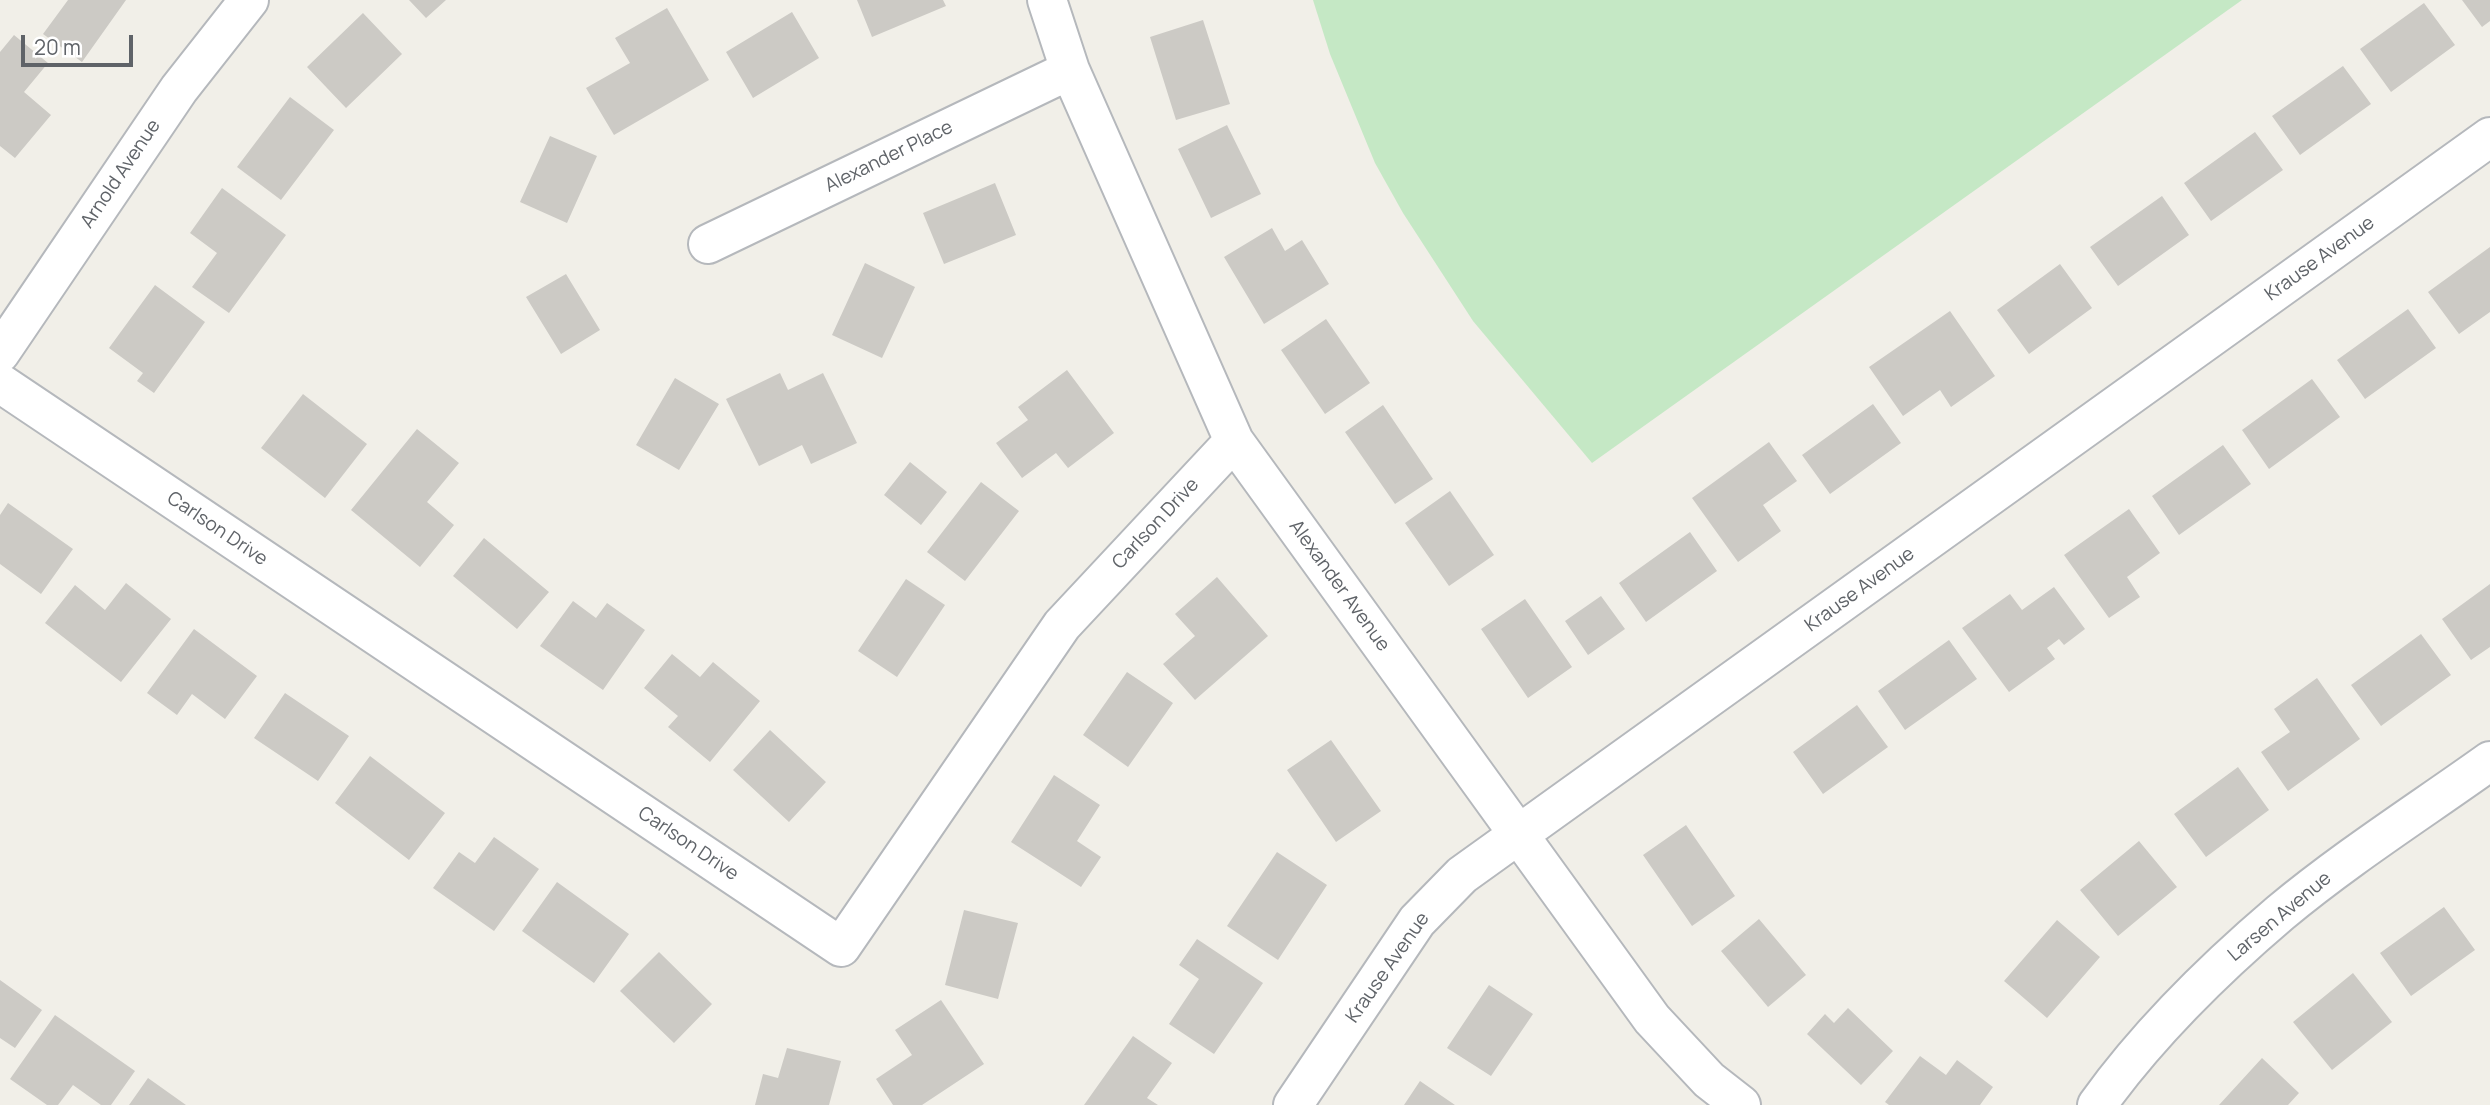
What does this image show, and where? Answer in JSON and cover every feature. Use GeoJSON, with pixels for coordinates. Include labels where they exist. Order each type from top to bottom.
{"type":"FeatureCollection","features":[{"type":"Feature","properties":{"kind":"street","name":"Arnold Avenue"},"geometry":{"type":"LineString","coordinates":[[0,352],[178,89],[249,0]]}},
{"type":"Feature","properties":{"kind":"street","name":"Alexander Avenue"},"geometry":{"type":"LineString","coordinates":[[1047,0],[1070,70],[1234,440],[1652,1019],[1709,1080],[1741,1105]]}},
{"type":"Feature","properties":{"kind":"street","name":"Alexander Place"},"geometry":{"type":"LineString","coordinates":[[708,244],[1070,70]]}},
{"type":"Feature","properties":{"kind":"street","name":"Krause Avenue"},"geometry":{"type":"LineString","coordinates":[[1293,1105],[1417,921],[1462,875],[2490,136]]}},
{"type":"Feature","properties":{"kind":"street","name":"Carlson Drive"},"geometry":{"type":"LineString","coordinates":[[0,383],[841,947],[1062,625],[1234,440]]}},
{"type":"Feature","properties":{"kind":"street","name":"Larsen Avenue"},"geometry":{"type":"LineString","coordinates":[[2097,1105],[2183,1003],[2281,912],[2490,761]]}},
{"type":"Feature","properties":{"kind":"green space"},"geometry":{"type":"Polygon","coordinates":[[[1313,0],[2242,0],[1592,463],[1473,321],[1403,213],[1375,163],[1330,54],[1313,0]]]}},
{"type":"Feature","properties":{"kind":"building"},"geometry":{"type":"Polygon","coordinates":[[[68,0],[126,0],[82,62],[43,34],[68,0]]]}},
{"type":"Feature","properties":{"kind":"building"},"geometry":{"type":"Polygon","coordinates":[[[409,0],[446,0],[426,18],[409,0]]]}},
{"type":"Feature","properties":{"kind":"building"},"geometry":{"type":"Polygon","coordinates":[[[857,0],[943,0],[946,6],[872,37],[857,0]]]}},
{"type":"Feature","properties":{"kind":"building"},"geometry":{"type":"Polygon","coordinates":[[[2462,0],[2490,0],[2490,21],[2482,27],[2462,0]]]}},
{"type":"Feature","properties":{"kind":"building"},"geometry":{"type":"Polygon","coordinates":[[[2424,3],[2455,45],[2391,92],[2360,49],[2424,3]]]}},
{"type":"Feature","properties":{"kind":"building"},"geometry":{"type":"Polygon","coordinates":[[[667,8],[709,80],[614,135],[586,88],[630,63],[615,38],[667,8]]]}},
{"type":"Feature","properties":{"kind":"building"},"geometry":{"type":"Polygon","coordinates":[[[792,12],[819,58],[753,98],[726,52],[792,12]]]}},
{"type":"Feature","properties":{"kind":"building"},"geometry":{"type":"Polygon","coordinates":[[[363,13],[402,54],[346,108],[307,67],[363,13]]]}},
{"type":"Feature","properties":{"kind":"building"},"geometry":{"type":"Polygon","coordinates":[[[1203,20],[1230,104],[1176,120],[1150,37],[1203,20]]]}},
{"type":"Feature","properties":{"kind":"building"},"geometry":{"type":"Polygon","coordinates":[[[14,35],[48,63],[24,92],[51,115],[15,158],[0,146],[0,52],[14,35]]]}},
{"type":"Feature","properties":{"kind":"building"},"geometry":{"type":"Polygon","coordinates":[[[2343,66],[2371,104],[2300,155],[2272,116],[2343,66]]]}},
{"type":"Feature","properties":{"kind":"building"},"geometry":{"type":"Polygon","coordinates":[[[290,97],[334,130],[281,200],[237,167],[290,97]]]}},
{"type":"Feature","properties":{"kind":"building"},"geometry":{"type":"Polygon","coordinates":[[[1227,125],[1261,194],[1211,218],[1178,149],[1227,125]]]}},
{"type":"Feature","properties":{"kind":"building"},"geometry":{"type":"Polygon","coordinates":[[[2255,132],[2283,170],[2211,221],[2184,183],[2255,132]]]}},
{"type":"Feature","properties":{"kind":"building"},"geometry":{"type":"Polygon","coordinates":[[[550,136],[597,156],[567,223],[520,202],[550,136]]]}},
{"type":"Feature","properties":{"kind":"building"},"geometry":{"type":"Polygon","coordinates":[[[995,183],[1016,235],[944,264],[923,213],[995,183]]]}},
{"type":"Feature","properties":{"kind":"building"},"geometry":{"type":"Polygon","coordinates":[[[222,188],[286,235],[229,313],[192,287],[217,253],[190,233],[222,188]]]}},
{"type":"Feature","properties":{"kind":"building"},"geometry":{"type":"Polygon","coordinates":[[[2162,196],[2189,235],[2118,286],[2090,247],[2162,196]]]}},
{"type":"Feature","properties":{"kind":"building"},"geometry":{"type":"Polygon","coordinates":[[[1272,228],[1285,251],[1302,240],[1329,284],[1264,324],[1224,257],[1272,228]]]}},
{"type":"Feature","properties":{"kind":"building"},"geometry":{"type":"Polygon","coordinates":[[[2490,247],[2490,312],[2459,334],[2428,292],[2490,247]]]}},
{"type":"Feature","properties":{"kind":"building"},"geometry":{"type":"Polygon","coordinates":[[[865,263],[915,287],[882,358],[832,335],[865,263]]]}},
{"type":"Feature","properties":{"kind":"building"},"geometry":{"type":"Polygon","coordinates":[[[2060,264],[2092,308],[2029,354],[1997,310],[2060,264]]]}},
{"type":"Feature","properties":{"kind":"building"},"geometry":{"type":"Polygon","coordinates":[[[566,274],[600,330],[561,354],[526,297],[566,274]]]}},
{"type":"Feature","properties":{"kind":"building"},"geometry":{"type":"Polygon","coordinates":[[[155,285],[205,322],[154,393],[137,381],[143,373],[109,348],[155,285]]]}},
{"type":"Feature","properties":{"kind":"building"},"geometry":{"type":"Polygon","coordinates":[[[2408,309],[2436,348],[2365,399],[2337,360],[2408,309]]]}},
{"type":"Feature","properties":{"kind":"building"},"geometry":{"type":"Polygon","coordinates":[[[1950,311],[1995,376],[1951,407],[1940,390],[1903,416],[1869,367],[1950,311]]]}},
{"type":"Feature","properties":{"kind":"building"},"geometry":{"type":"Polygon","coordinates":[[[1326,319],[1370,383],[1325,414],[1281,350],[1326,319]]]}},
{"type":"Feature","properties":{"kind":"building"},"geometry":{"type":"Polygon","coordinates":[[[1067,370],[1114,433],[1068,468],[1056,453],[1022,478],[996,443],[1028,420],[1018,407],[1067,370]]]}},
{"type":"Feature","properties":{"kind":"building"},"geometry":{"type":"Polygon","coordinates":[[[780,373],[788,390],[823,373],[857,443],[811,464],[802,445],[759,466],[726,399],[780,373]]]}},
{"type":"Feature","properties":{"kind":"building"},"geometry":{"type":"Polygon","coordinates":[[[675,378],[719,404],[679,470],[636,445],[675,378]]]}},
{"type":"Feature","properties":{"kind":"building"},"geometry":{"type":"Polygon","coordinates":[[[2312,379],[2340,417],[2269,469],[2242,430],[2312,379]]]}},
{"type":"Feature","properties":{"kind":"building"},"geometry":{"type":"Polygon","coordinates":[[[303,394],[367,444],[325,498],[261,448],[303,394]]]}},
{"type":"Feature","properties":{"kind":"building"},"geometry":{"type":"Polygon","coordinates":[[[1873,404],[1901,443],[1830,494],[1802,455],[1873,404]]]}},
{"type":"Feature","properties":{"kind":"building"},"geometry":{"type":"Polygon","coordinates":[[[1383,405],[1433,479],[1395,504],[1345,432],[1383,405]]]}},
{"type":"Feature","properties":{"kind":"building"},"geometry":{"type":"Polygon","coordinates":[[[417,429],[459,463],[427,502],[454,525],[420,567],[351,510],[417,429]]]}},
{"type":"Feature","properties":{"kind":"building"},"geometry":{"type":"Polygon","coordinates":[[[1769,442],[1797,481],[1763,505],[1781,531],[1738,562],[1692,498],[1769,442]]]}},
{"type":"Feature","properties":{"kind":"building"},"geometry":{"type":"Polygon","coordinates":[[[2223,445],[2251,484],[2179,535],[2152,496],[2223,445]]]}},
{"type":"Feature","properties":{"kind":"building"},"geometry":{"type":"Polygon","coordinates":[[[910,462],[947,492],[921,525],[884,495],[910,462]]]}},
{"type":"Feature","properties":{"kind":"building"},"geometry":{"type":"Polygon","coordinates":[[[981,482],[1019,511],[965,581],[927,552],[981,482]]]}},
{"type":"Feature","properties":{"kind":"building"},"geometry":{"type":"Polygon","coordinates":[[[1450,491],[1494,555],[1449,586],[1405,523],[1450,491]]]}},
{"type":"Feature","properties":{"kind":"building"},"geometry":{"type":"Polygon","coordinates":[[[8,503],[73,549],[41,594],[0,564],[0,515],[8,503]]]}},
{"type":"Feature","properties":{"kind":"building"},"geometry":{"type":"Polygon","coordinates":[[[2129,509],[2160,553],[2127,577],[2140,597],[2109,618],[2064,555],[2129,509]]]}},
{"type":"Feature","properties":{"kind":"building"},"geometry":{"type":"Polygon","coordinates":[[[1690,532],[1717,571],[1646,622],[1619,583],[1690,532]]]}},
{"type":"Feature","properties":{"kind":"building"},"geometry":{"type":"Polygon","coordinates":[[[484,538],[549,592],[517,629],[453,576],[484,538]]]}},
{"type":"Feature","properties":{"kind":"building"},"geometry":{"type":"Polygon","coordinates":[[[1217,577],[1268,636],[1195,700],[1163,664],[1195,636],[1175,614],[1217,577]]]}},
{"type":"Feature","properties":{"kind":"building"},"geometry":{"type":"Polygon","coordinates":[[[906,579],[945,605],[897,677],[858,651],[906,579]]]}},
{"type":"Feature","properties":{"kind":"building"},"geometry":{"type":"Polygon","coordinates":[[[126,583],[171,619],[121,682],[45,623],[75,585],[105,610],[126,583]]]}},
{"type":"Feature","properties":{"kind":"building"},"geometry":{"type":"Polygon","coordinates":[[[2490,584],[2490,647],[2471,660],[2442,619],[2490,584]]]}},
{"type":"Feature","properties":{"kind":"building"},"geometry":{"type":"Polygon","coordinates":[[[2054,587],[2085,629],[2064,645],[2059,639],[2047,648],[2055,659],[2009,692],[1962,628],[2010,594],[2022,610],[2054,587]]]}},
{"type":"Feature","properties":{"kind":"building"},"geometry":{"type":"Polygon","coordinates":[[[1601,596],[1625,629],[1588,655],[1565,621],[1601,596]]]}},
{"type":"Feature","properties":{"kind":"building"},"geometry":{"type":"Polygon","coordinates":[[[1525,599],[1572,667],[1528,698],[1481,629],[1525,599]]]}},
{"type":"Feature","properties":{"kind":"building"},"geometry":{"type":"Polygon","coordinates":[[[573,601],[596,618],[607,603],[645,630],[603,690],[540,646],[573,601]]]}},
{"type":"Feature","properties":{"kind":"building"},"geometry":{"type":"Polygon","coordinates":[[[194,629],[257,676],[225,719],[192,694],[177,715],[147,693],[194,629]]]}},
{"type":"Feature","properties":{"kind":"building"},"geometry":{"type":"Polygon","coordinates":[[[2421,634],[2451,675],[2381,726],[2351,685],[2421,634]]]}},
{"type":"Feature","properties":{"kind":"building"},"geometry":{"type":"Polygon","coordinates":[[[1949,640],[1977,679],[1905,730],[1878,691],[1949,640]]]}},
{"type":"Feature","properties":{"kind":"building"},"geometry":{"type":"Polygon","coordinates":[[[672,654],[700,677],[713,662],[760,701],[710,762],[668,727],[678,716],[644,688],[672,654]]]}},
{"type":"Feature","properties":{"kind":"building"},"geometry":{"type":"Polygon","coordinates":[[[1127,672],[1173,703],[1128,767],[1083,735],[1127,672]]]}},
{"type":"Feature","properties":{"kind":"building"},"geometry":{"type":"Polygon","coordinates":[[[2317,678],[2360,739],[2288,791],[2261,752],[2290,732],[2274,709],[2317,678]]]}},
{"type":"Feature","properties":{"kind":"building"},"geometry":{"type":"Polygon","coordinates":[[[285,693],[349,736],[318,781],[254,738],[285,693]]]}},
{"type":"Feature","properties":{"kind":"building"},"geometry":{"type":"Polygon","coordinates":[[[1857,705],[1888,747],[1823,794],[1793,752],[1857,705]]]}},
{"type":"Feature","properties":{"kind":"building"},"geometry":{"type":"Polygon","coordinates":[[[770,730],[826,782],[789,822],[733,770],[770,730]]]}},
{"type":"Feature","properties":{"kind":"building"},"geometry":{"type":"Polygon","coordinates":[[[1331,740],[1381,811],[1336,842],[1287,770],[1331,740]]]}},
{"type":"Feature","properties":{"kind":"building"},"geometry":{"type":"Polygon","coordinates":[[[370,756],[445,813],[409,860],[335,803],[370,756]]]}},
{"type":"Feature","properties":{"kind":"building"},"geometry":{"type":"Polygon","coordinates":[[[2238,767],[2269,810],[2206,857],[2174,814],[2238,767]]]}},
{"type":"Feature","properties":{"kind":"building"},"geometry":{"type":"Polygon","coordinates":[[[1054,775],[1100,805],[1077,841],[1101,857],[1081,887],[1011,842],[1054,775]]]}},
{"type":"Feature","properties":{"kind":"building"},"geometry":{"type":"Polygon","coordinates":[[[1686,825],[1735,896],[1692,926],[1643,855],[1686,825]]]}},
{"type":"Feature","properties":{"kind":"building"},"geometry":{"type":"Polygon","coordinates":[[[494,837],[539,869],[494,931],[433,888],[459,852],[475,863],[494,837]]]}},
{"type":"Feature","properties":{"kind":"building"},"geometry":{"type":"Polygon","coordinates":[[[2139,841],[2177,887],[2118,936],[2080,890],[2139,841]]]}},
{"type":"Feature","properties":{"kind":"building"},"geometry":{"type":"Polygon","coordinates":[[[1277,852],[1327,885],[1278,960],[1227,926],[1277,852]]]}},
{"type":"Feature","properties":{"kind":"building"},"geometry":{"type":"Polygon","coordinates":[[[557,882],[629,934],[594,983],[522,931],[557,882]]]}},
{"type":"Feature","properties":{"kind":"building"},"geometry":{"type":"Polygon","coordinates":[[[2444,907],[2475,950],[2411,996],[2380,953],[2444,907]]]}},
{"type":"Feature","properties":{"kind":"building"},"geometry":{"type":"Polygon","coordinates":[[[964,910],[1018,923],[998,999],[945,985],[964,910]]]}},
{"type":"Feature","properties":{"kind":"building"},"geometry":{"type":"Polygon","coordinates":[[[1759,919],[1806,975],[1768,1007],[1721,951],[1759,919]]]}},
{"type":"Feature","properties":{"kind":"building"},"geometry":{"type":"Polygon","coordinates":[[[2057,920],[2100,957],[2047,1018],[2004,981],[2057,920]]]}},
{"type":"Feature","properties":{"kind":"building"},"geometry":{"type":"Polygon","coordinates":[[[1197,939],[1263,983],[1214,1054],[1169,1024],[1199,979],[1179,965],[1197,939]]]}},
{"type":"Feature","properties":{"kind":"building"},"geometry":{"type":"Polygon","coordinates":[[[659,952],[712,1004],[674,1043],[620,991],[659,952]]]}},
{"type":"Feature","properties":{"kind":"building"},"geometry":{"type":"Polygon","coordinates":[[[2353,973],[2392,1022],[2332,1070],[2293,1022],[2353,973]]]}},
{"type":"Feature","properties":{"kind":"building"},"geometry":{"type":"Polygon","coordinates":[[[0,980],[42,1010],[15,1048],[0,1038],[0,980]]]}},
{"type":"Feature","properties":{"kind":"building"},"geometry":{"type":"Polygon","coordinates":[[[1489,985],[1533,1014],[1491,1076],[1447,1048],[1489,985]]]}},
{"type":"Feature","properties":{"kind":"building"},"geometry":{"type":"Polygon","coordinates":[[[941,1000],[984,1064],[922,1105],[893,1105],[876,1079],[912,1055],[895,1030],[941,1000]]]}},
{"type":"Feature","properties":{"kind":"building"},"geometry":{"type":"Polygon","coordinates":[[[1848,1008],[1893,1051],[1861,1085],[1807,1034],[1825,1014],[1834,1023],[1848,1008]]]}},
{"type":"Feature","properties":{"kind":"building"},"geometry":{"type":"Polygon","coordinates":[[[55,1015],[135,1071],[111,1105],[101,1105],[73,1085],[58,1105],[47,1105],[10,1079],[55,1015]]]}},
{"type":"Feature","properties":{"kind":"building"},"geometry":{"type":"Polygon","coordinates":[[[1133,1036],[1172,1063],[1147,1098],[1158,1105],[1084,1105],[1133,1036]]]}},
{"type":"Feature","properties":{"kind":"building"},"geometry":{"type":"Polygon","coordinates":[[[787,1048],[841,1061],[829,1105],[755,1105],[763,1074],[778,1078],[787,1048]]]}},
{"type":"Feature","properties":{"kind":"building"},"geometry":{"type":"Polygon","coordinates":[[[1920,1056],[1946,1075],[1957,1060],[1993,1087],[1980,1105],[1889,1105],[1885,1102],[1920,1056]]]}},
{"type":"Feature","properties":{"kind":"building"},"geometry":{"type":"Polygon","coordinates":[[[2262,1058],[2299,1093],[2288,1105],[2219,1105],[2262,1058]]]}},
{"type":"Feature","properties":{"kind":"building"},"geometry":{"type":"Polygon","coordinates":[[[148,1078],[186,1105],[129,1105],[148,1078]]]}},
{"type":"Feature","properties":{"kind":"building"},"geometry":{"type":"Polygon","coordinates":[[[1420,1081],[1455,1105],[1404,1105],[1420,1081]]]}}]}
